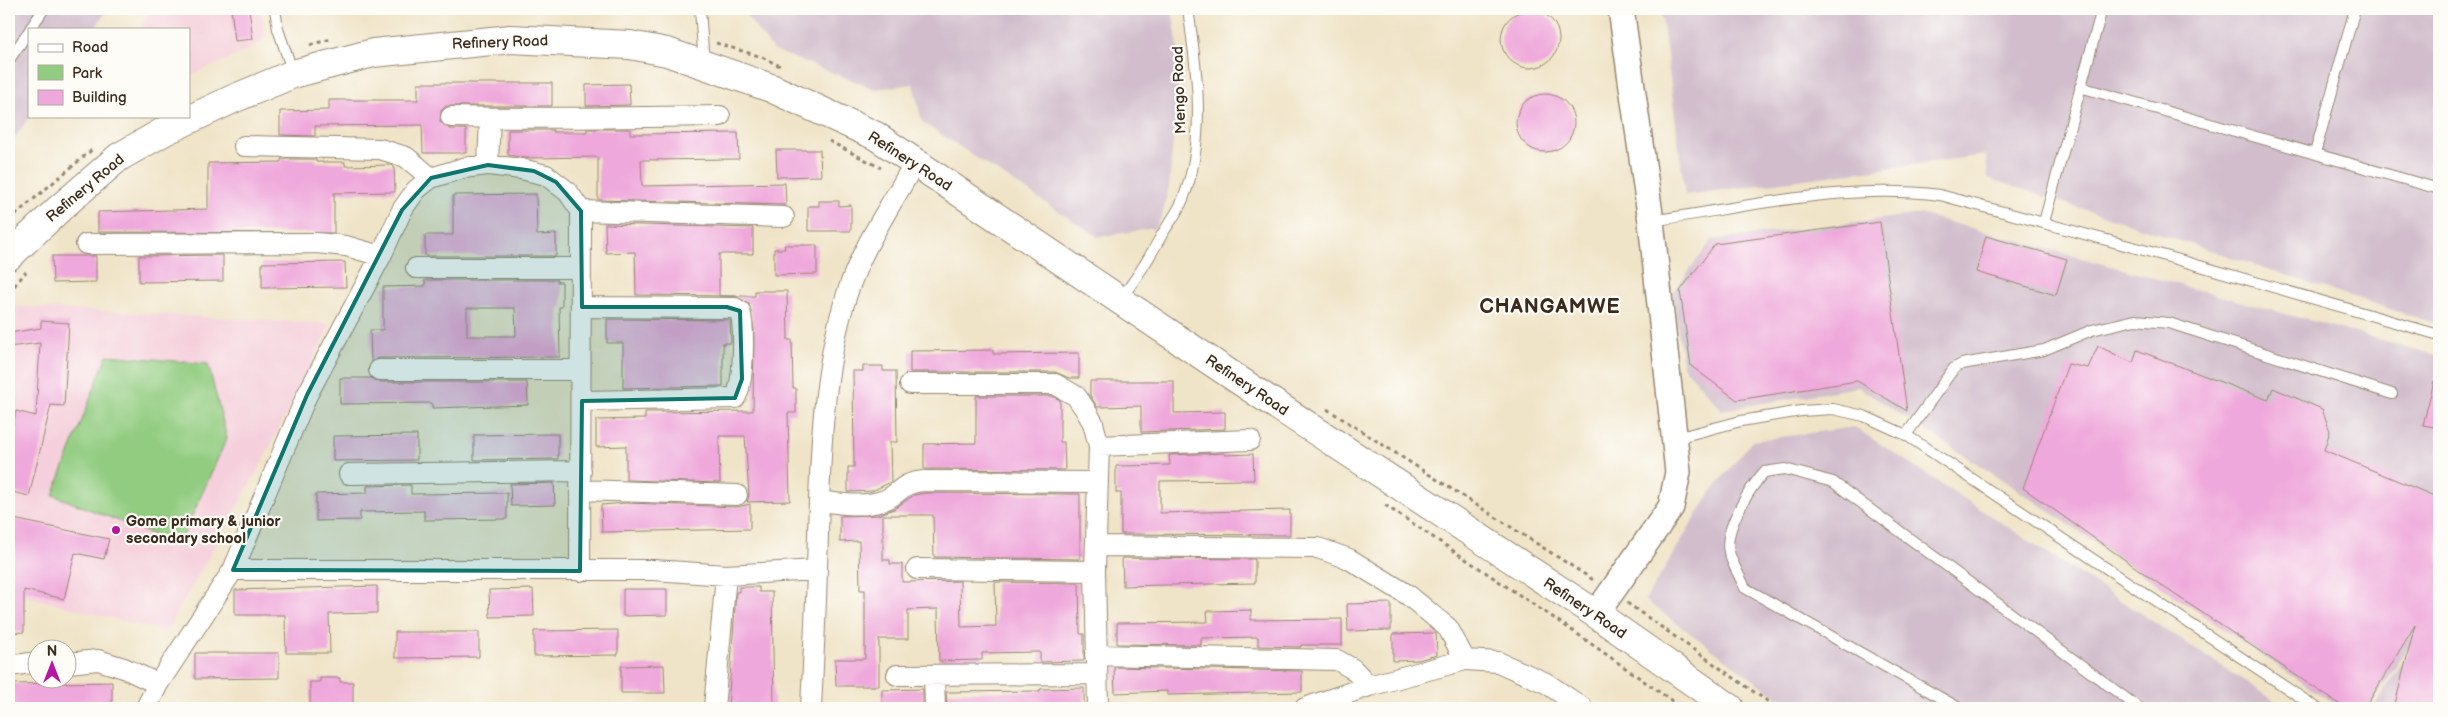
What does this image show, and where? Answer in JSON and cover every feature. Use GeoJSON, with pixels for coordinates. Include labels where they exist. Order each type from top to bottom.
{"type":"FeatureCollection","features":[{"type":"Feature","properties":{"kind":"main road","name":"Refinery Road"},"geometry":{"type":"LineString","coordinates":[[9,256],[60,208],[119,158],[165,131],[233,99],[290,65],[374,53],[511,39],[630,45],[667,52],[704,52],[771,88],[825,111],[876,136],[1120,300],[1596,614],[1730,708]]}},
{"type":"Feature","properties":{"kind":"street"},"geometry":{"type":"LineString","coordinates":[[1596,614],[1671,508],[1678,472],[1676,438],[1651,221],[1621,9]]}},
{"type":"Feature","properties":{"kind":"street"},"geometry":{"type":"LineString","coordinates":[[451,117],[720,116]]}},
{"type":"Feature","properties":{"kind":"street"},"geometry":{"type":"LineString","coordinates":[[488,165],[490,118]]}},
{"type":"Feature","properties":{"kind":"street"},"geometry":{"type":"LineString","coordinates":[[244,146],[380,149],[406,157],[431,178]]}},
{"type":"Feature","properties":{"kind":"street"},"geometry":{"type":"LineString","coordinates":[[811,708],[819,501],[830,372],[836,331],[858,264],[914,162]]}},
{"type":"Feature","properties":{"kind":"street"},"geometry":{"type":"LineString","coordinates":[[146,708],[158,684],[233,570],[307,395],[381,256],[402,210],[416,190],[431,178],[463,168],[488,165],[534,171],[546,175],[568,192],[581,211],[580,268],[582,307],[580,370],[582,401],[580,571]]}},
{"type":"Feature","properties":{"kind":"street"},"geometry":{"type":"LineString","coordinates":[[581,211],[784,217]]}},
{"type":"Feature","properties":{"kind":"street"},"geometry":{"type":"LineString","coordinates":[[86,244],[317,243],[346,246],[381,256]]}},
{"type":"Feature","properties":{"kind":"street"},"geometry":{"type":"LineString","coordinates":[[416,268],[580,268]]}},
{"type":"Feature","properties":{"kind":"street"},"geometry":{"type":"LineString","coordinates":[[582,307],[727,306],[740,312],[743,332],[741,386],[735,398],[582,401]]}},
{"type":"Feature","properties":{"kind":"street"},"geometry":{"type":"LineString","coordinates":[[379,370],[580,370]]}},
{"type":"Feature","properties":{"kind":"street"},"geometry":{"type":"LineString","coordinates":[[910,384],[1055,384],[1076,396],[1085,409],[1093,423],[1099,446],[1095,571],[1098,708]]}},
{"type":"Feature","properties":{"kind":"street"},"geometry":{"type":"LineString","coordinates":[[1099,446],[1250,440]]}},
{"type":"Feature","properties":{"kind":"street"},"geometry":{"type":"LineString","coordinates":[[349,474],[581,481],[737,495]]}},
{"type":"Feature","properties":{"kind":"street"},"geometry":{"type":"LineString","coordinates":[[819,501],[855,504],[884,501],[902,486],[911,482],[924,481],[1098,482]]}},
{"type":"Feature","properties":{"kind":"street"},"geometry":{"type":"LineString","coordinates":[[1097,546],[1318,548],[1349,559],[1408,595],[1448,628],[1465,660]]}},
{"type":"Feature","properties":{"kind":"street"},"geometry":{"type":"LineString","coordinates":[[917,569],[1095,571]]}},
{"type":"Feature","properties":{"kind":"street"},"geometry":{"type":"LineString","coordinates":[[233,570],[654,570],[726,575],[817,570]]}},
{"type":"Feature","properties":{"kind":"street"},"geometry":{"type":"LineString","coordinates":[[714,708],[726,575]]}},
{"type":"Feature","properties":{"kind":"street"},"geometry":{"type":"LineString","coordinates":[[78,662],[98,660],[124,668],[158,684]]}},
{"type":"Feature","properties":{"kind":"street"},"geometry":{"type":"LineString","coordinates":[[898,675],[934,675],[1096,664],[1337,660],[1353,669],[1370,686]]}},
{"type":"Feature","properties":{"kind":"street"},"geometry":{"type":"LineString","coordinates":[[1305,708],[1326,705],[1370,686],[1465,660],[1498,662],[1546,683],[1583,708]]}},
{"type":"Feature","properties":{"kind":"street"},"geometry":{"type":"LineString","coordinates":[[9,666],[28,663]]}},
{"type":"Feature","properties":{"kind":"street"},"geometry":{"type":"LineString","coordinates":[[934,675],[934,708]]}},
{"type":"Feature","properties":{"kind":"lane"},"geometry":{"type":"LineString","coordinates":[[31,28],[44,9]]}},
{"type":"Feature","properties":{"kind":"lane"},"geometry":{"type":"LineString","coordinates":[[275,9],[290,65]]}},
{"type":"Feature","properties":{"kind":"lane"},"geometry":{"type":"LineString","coordinates":[[700,9],[704,52]]}},
{"type":"Feature","properties":{"kind":"lane","name":"Mengo Road"},"geometry":{"type":"LineString","coordinates":[[1120,300],[1139,276],[1183,199],[1192,170],[1197,134],[1197,87],[1188,9]]}},
{"type":"Feature","properties":{"kind":"lane"},"geometry":{"type":"LineString","coordinates":[[2044,222],[2102,9]]}},
{"type":"Feature","properties":{"kind":"lane"},"geometry":{"type":"LineString","coordinates":[[2315,152],[2355,9]]}},
{"type":"Feature","properties":{"kind":"lane"},"geometry":{"type":"LineString","coordinates":[[9,60],[28,33]]}},
{"type":"Feature","properties":{"kind":"lane"},"geometry":{"type":"LineString","coordinates":[[2080,87],[2315,152],[2439,189]]}},
{"type":"Feature","properties":{"kind":"lane"},"geometry":{"type":"LineString","coordinates":[[1651,221],[1787,199],[1887,190],[1940,195],[2044,222],[2439,335]]}},
{"type":"Feature","properties":{"kind":"lane"},"geometry":{"type":"LineString","coordinates":[[1906,436],[1954,368],[1962,364],[2044,350],[2092,330],[2135,320],[2169,323],[2392,394]]}},
{"type":"Feature","properties":{"kind":"lane"},"geometry":{"type":"LineString","coordinates":[[1676,438],[1741,421],[1801,411],[1833,409],[1864,416],[1906,436],[2317,708]]}},
{"type":"Feature","properties":{"kind":"lane"},"geometry":{"type":"LineString","coordinates":[[1959,708],[1745,588],[1729,552],[1728,537],[1751,487],[1764,472],[1785,470],[1833,482],[2139,708]]}},
{"type":"Feature","properties":{"kind":"path"},"geometry":{"type":"LineString","coordinates":[[290,65],[318,42],[337,38]]}},
{"type":"Feature","properties":{"kind":"path"},"geometry":{"type":"LineString","coordinates":[[704,52],[762,57],[789,70]]}},
{"type":"Feature","properties":{"kind":"path"},"geometry":{"type":"LineString","coordinates":[[1321,406],[1613,592],[1777,708]]}},
{"type":"Feature","properties":{"kind":"highlighted area"},"geometry":{"type":"Polygon","coordinates":[[[488,165],[534,171],[556,182],[581,211],[582,307],[727,307],[740,311],[742,379],[735,398],[582,401],[580,571],[233,570],[307,395],[402,210],[431,178],[488,165]]]}},
{"type":"Feature","properties":{"kind":"shaded area"},"geometry":{"type":"Polygon","coordinates":[[[9,9],[108,9],[95,28],[28,28],[29,118],[9,146],[9,9]]]}},
{"type":"Feature","properties":{"kind":"shaded area"},"geometry":{"type":"Polygon","coordinates":[[[151,9],[261,9],[265,39],[245,52],[190,76],[190,28],[141,28],[151,9]]]}},
{"type":"Feature","properties":{"kind":"shaded area"},"geometry":{"type":"Polygon","coordinates":[[[741,9],[1172,9],[1180,63],[1169,186],[1162,216],[1155,228],[1098,237],[922,122],[913,84],[875,89],[773,50],[741,9]]]}},
{"type":"Feature","properties":{"kind":"shaded area"},"geometry":{"type":"Polygon","coordinates":[[[1661,9],[2439,9],[2439,325],[1988,178],[1986,155],[1685,195],[1661,9]]]}},
{"type":"Feature","properties":{"kind":"shaded area"},"geometry":{"type":"Polygon","coordinates":[[[1920,214],[2439,356],[2439,595],[2435,609],[2368,708],[2340,708],[2012,486],[1858,387],[1722,410],[1683,366],[1673,292],[1712,240],[1920,214]]]}},
{"type":"Feature","properties":{"kind":"shaded area","name":"Gome primary & junior secondary school"},"geometry":{"type":"Polygon","coordinates":[[[12,306],[331,324],[259,468],[166,632],[9,592],[9,309],[12,306]]]}},
{"type":"Feature","properties":{"kind":"shaded area"},"geometry":{"type":"Polygon","coordinates":[[[1854,427],[2286,708],[1792,708],[1645,600],[1711,492],[1752,441],[1854,427]]]}},
{"type":"Feature","properties":{"kind":"shaded area"},"geometry":{"type":"Polygon","coordinates":[[[2439,603],[2439,708],[2373,708],[2437,610],[2439,603]]]}},
{"type":"Feature","properties":{"kind":"green space"},"geometry":{"type":"Polygon","coordinates":[[[107,355],[208,364],[227,438],[179,545],[53,495],[107,355]]]}},
{"type":"Feature","properties":{"kind":"building"},"geometry":{"type":"Polygon","coordinates":[[[231,9],[249,9],[253,39],[235,41],[231,9]]]}},
{"type":"Feature","properties":{"kind":"building"},"geometry":{"type":"Polygon","coordinates":[[[1530,10],[1541,12],[1554,23],[1559,39],[1557,50],[1546,63],[1530,68],[1519,66],[1506,55],[1501,39],[1503,28],[1514,15],[1530,10]]]}},
{"type":"Feature","properties":{"kind":"building"},"geometry":{"type":"Polygon","coordinates":[[[418,83],[552,83],[552,106],[446,106],[441,111],[440,122],[450,129],[466,129],[466,153],[423,153],[422,125],[315,126],[315,136],[280,135],[280,111],[329,110],[329,100],[418,100],[418,83]]]}},
{"type":"Feature","properties":{"kind":"building"},"geometry":{"type":"Polygon","coordinates":[[[629,84],[630,105],[586,106],[586,85],[629,84]]]}},
{"type":"Feature","properties":{"kind":"building"},"geometry":{"type":"Polygon","coordinates":[[[1545,94],[1556,96],[1569,107],[1574,123],[1572,134],[1561,147],[1545,152],[1534,150],[1521,139],[1516,123],[1518,112],[1529,99],[1545,94]]]}},
{"type":"Feature","properties":{"kind":"building"},"geometry":{"type":"Polygon","coordinates":[[[587,129],[630,129],[630,134],[738,133],[739,159],[641,160],[642,186],[785,183],[786,205],[598,200],[598,157],[525,158],[508,155],[508,130],[587,132],[587,129]]]}},
{"type":"Feature","properties":{"kind":"building"},"geometry":{"type":"Polygon","coordinates":[[[776,150],[820,150],[821,176],[777,177],[776,150]]]}},
{"type":"Feature","properties":{"kind":"building"},"geometry":{"type":"Polygon","coordinates":[[[281,159],[316,159],[316,162],[345,162],[345,166],[392,165],[394,166],[395,192],[334,193],[334,233],[98,232],[98,212],[208,209],[208,163],[281,162],[281,159]]]}},
{"type":"Feature","properties":{"kind":"building"},"geometry":{"type":"Polygon","coordinates":[[[536,194],[537,235],[556,234],[556,256],[425,256],[425,235],[453,235],[453,195],[536,194]]]}},
{"type":"Feature","properties":{"kind":"building"},"geometry":{"type":"Polygon","coordinates":[[[819,201],[839,201],[839,206],[851,205],[851,231],[808,231],[808,206],[819,206],[819,201]]]}},
{"type":"Feature","properties":{"kind":"building"},"geometry":{"type":"Polygon","coordinates":[[[1880,222],[1907,411],[1857,381],[1737,400],[1691,366],[1680,291],[1715,244],[1880,222]]]}},
{"type":"Feature","properties":{"kind":"building"},"geometry":{"type":"Polygon","coordinates":[[[605,224],[753,228],[753,254],[719,254],[719,296],[636,295],[635,252],[606,253],[605,224]]]}},
{"type":"Feature","properties":{"kind":"building"},"geometry":{"type":"Polygon","coordinates":[[[1986,236],[2067,259],[2056,295],[1976,272],[1986,236]]]}},
{"type":"Feature","properties":{"kind":"building"},"geometry":{"type":"Polygon","coordinates":[[[784,245],[817,245],[817,274],[774,275],[774,249],[785,249],[784,245]]]}},
{"type":"Feature","properties":{"kind":"building"},"geometry":{"type":"Polygon","coordinates":[[[223,255],[223,281],[139,282],[139,256],[223,255]]]}},
{"type":"Feature","properties":{"kind":"building"},"geometry":{"type":"Polygon","coordinates":[[[52,256],[96,256],[96,282],[53,283],[52,256]]]}},
{"type":"Feature","properties":{"kind":"building"},"geometry":{"type":"Polygon","coordinates":[[[345,262],[346,287],[262,288],[262,263],[345,262]]]}},
{"type":"Feature","properties":{"kind":"building"},"geometry":{"type":"Polygon","coordinates":[[[425,280],[557,280],[557,282],[562,282],[562,307],[559,307],[560,357],[379,358],[371,362],[370,330],[383,330],[383,287],[425,286],[425,280]],[[467,308],[467,336],[516,336],[515,308],[467,308]]]}},
{"type":"Feature","properties":{"kind":"building"},"geometry":{"type":"Polygon","coordinates":[[[755,291],[787,291],[788,340],[792,340],[793,388],[796,388],[796,413],[788,413],[790,501],[747,502],[749,495],[745,436],[719,436],[720,483],[626,480],[626,446],[596,447],[596,420],[645,419],[645,412],[753,411],[754,329],[749,304],[735,296],[755,296],[755,291]]]}},
{"type":"Feature","properties":{"kind":"building"},"geometry":{"type":"Polygon","coordinates":[[[607,319],[730,320],[731,343],[723,343],[723,386],[623,388],[623,343],[607,343],[607,319]]]}},
{"type":"Feature","properties":{"kind":"building"},"geometry":{"type":"Polygon","coordinates":[[[41,321],[69,323],[64,406],[51,405],[29,496],[9,491],[9,441],[16,411],[36,416],[40,343],[9,347],[9,333],[41,328],[41,321]]]}},
{"type":"Feature","properties":{"kind":"building"},"geometry":{"type":"Polygon","coordinates":[[[2098,346],[2133,363],[2137,350],[2268,400],[2273,388],[2322,409],[2330,431],[2324,450],[2439,498],[2439,708],[2394,708],[2415,625],[2365,708],[2345,708],[2162,586],[2023,488],[2068,364],[2088,368],[2098,346]]]}},
{"type":"Feature","properties":{"kind":"building"},"geometry":{"type":"Polygon","coordinates":[[[993,350],[993,354],[1079,353],[1079,378],[1069,378],[1055,372],[910,372],[910,351],[993,350]]]}},
{"type":"Feature","properties":{"kind":"building"},"geometry":{"type":"Polygon","coordinates":[[[863,366],[883,366],[883,371],[896,371],[897,442],[890,442],[891,482],[872,491],[848,492],[848,467],[854,467],[853,371],[863,371],[863,366]]]}},
{"type":"Feature","properties":{"kind":"building"},"geometry":{"type":"Polygon","coordinates":[[[340,378],[371,378],[379,382],[527,382],[528,405],[432,408],[432,403],[340,404],[340,378]]]}},
{"type":"Feature","properties":{"kind":"building"},"geometry":{"type":"Polygon","coordinates":[[[1090,381],[1174,381],[1174,413],[1225,412],[1225,429],[1141,432],[1141,406],[1097,407],[1090,395],[1090,381]]]}},
{"type":"Feature","properties":{"kind":"building"},"geometry":{"type":"Polygon","coordinates":[[[2434,381],[2439,382],[2439,428],[2423,425],[2434,381]]]}},
{"type":"Feature","properties":{"kind":"building"},"geometry":{"type":"Polygon","coordinates":[[[976,396],[1052,396],[1060,400],[1060,442],[1064,442],[1065,470],[924,469],[924,444],[976,443],[976,396]]]}},
{"type":"Feature","properties":{"kind":"building"},"geometry":{"type":"Polygon","coordinates":[[[558,434],[558,459],[474,460],[474,435],[558,434]]]}},
{"type":"Feature","properties":{"kind":"building"},"geometry":{"type":"Polygon","coordinates":[[[417,435],[417,460],[333,461],[333,436],[417,435]]]}},
{"type":"Feature","properties":{"kind":"building"},"geometry":{"type":"Polygon","coordinates":[[[1225,453],[1225,455],[1253,454],[1254,480],[1160,481],[1160,513],[1290,510],[1290,535],[1121,534],[1121,493],[1116,493],[1116,466],[1170,465],[1169,455],[1225,453]]]}},
{"type":"Feature","properties":{"kind":"building"},"geometry":{"type":"Polygon","coordinates":[[[554,483],[555,505],[511,506],[510,484],[554,483]]]}},
{"type":"Feature","properties":{"kind":"building"},"geometry":{"type":"Polygon","coordinates":[[[411,485],[411,494],[507,493],[507,519],[424,520],[424,511],[360,512],[360,520],[316,521],[316,494],[367,493],[367,486],[411,485]]]}},
{"type":"Feature","properties":{"kind":"building"},"geometry":{"type":"Polygon","coordinates":[[[925,493],[1080,494],[1080,559],[934,557],[933,515],[883,515],[883,560],[890,560],[890,564],[902,564],[902,582],[960,581],[961,627],[996,626],[995,582],[1079,583],[1080,634],[1084,634],[1084,661],[1040,662],[1040,652],[982,653],[982,660],[939,661],[938,609],[908,610],[908,639],[879,639],[879,686],[836,686],[835,659],[865,659],[865,590],[860,590],[859,541],[840,542],[840,516],[878,515],[894,509],[914,495],[925,493]]]}},
{"type":"Feature","properties":{"kind":"building"},"geometry":{"type":"Polygon","coordinates":[[[627,503],[737,507],[750,504],[750,529],[602,532],[601,505],[627,503]]]}},
{"type":"Feature","properties":{"kind":"building"},"geometry":{"type":"Polygon","coordinates":[[[9,518],[109,539],[104,559],[75,553],[64,599],[24,590],[24,632],[9,633],[9,518]]]}},
{"type":"Feature","properties":{"kind":"building"},"geometry":{"type":"Polygon","coordinates":[[[1122,558],[1255,559],[1255,583],[1123,586],[1122,558]]]}},
{"type":"Feature","properties":{"kind":"building"},"geometry":{"type":"Polygon","coordinates":[[[377,586],[377,613],[329,614],[330,653],[286,653],[285,615],[235,615],[235,590],[377,586]]]}},
{"type":"Feature","properties":{"kind":"building"},"geometry":{"type":"Polygon","coordinates":[[[739,587],[759,587],[759,592],[772,592],[774,708],[728,708],[736,592],[739,592],[739,587]]]}},
{"type":"Feature","properties":{"kind":"building"},"geometry":{"type":"Polygon","coordinates":[[[533,589],[534,616],[490,617],[489,590],[533,589]]]}},
{"type":"Feature","properties":{"kind":"building"},"geometry":{"type":"Polygon","coordinates":[[[623,589],[667,589],[667,615],[623,616],[623,589]]]}},
{"type":"Feature","properties":{"kind":"building"},"geometry":{"type":"Polygon","coordinates":[[[1391,603],[1391,630],[1348,631],[1347,604],[1391,603]]]}},
{"type":"Feature","properties":{"kind":"building"},"geometry":{"type":"Polygon","coordinates":[[[1251,610],[1251,620],[1342,619],[1342,645],[1301,645],[1301,647],[1258,646],[1258,637],[1201,638],[1201,645],[1117,644],[1117,623],[1208,622],[1207,611],[1251,610]]]}},
{"type":"Feature","properties":{"kind":"building"},"geometry":{"type":"Polygon","coordinates":[[[618,630],[618,655],[534,656],[534,631],[618,630]]]}},
{"type":"Feature","properties":{"kind":"building"},"geometry":{"type":"Polygon","coordinates":[[[395,632],[479,632],[479,657],[395,658],[395,632]]]}},
{"type":"Feature","properties":{"kind":"building"},"geometry":{"type":"Polygon","coordinates":[[[1436,633],[1437,655],[1418,660],[1393,661],[1393,634],[1436,633]]]}},
{"type":"Feature","properties":{"kind":"building"},"geometry":{"type":"Polygon","coordinates":[[[195,653],[279,653],[279,678],[195,679],[195,653]]]}},
{"type":"Feature","properties":{"kind":"building"},"geometry":{"type":"Polygon","coordinates":[[[664,665],[665,693],[621,693],[621,666],[664,665]]]}},
{"type":"Feature","properties":{"kind":"building"},"geometry":{"type":"Polygon","coordinates":[[[1114,667],[1302,671],[1302,692],[1167,695],[1167,691],[1115,693],[1114,667]]]}},
{"type":"Feature","properties":{"kind":"building"},"geometry":{"type":"Polygon","coordinates":[[[320,678],[340,678],[340,682],[353,682],[353,707],[310,708],[310,682],[320,682],[320,678]]]}},
{"type":"Feature","properties":{"kind":"building"},"geometry":{"type":"Polygon","coordinates":[[[112,682],[112,708],[9,708],[9,684],[28,684],[28,690],[78,690],[78,683],[112,682]]]}},
{"type":"Feature","properties":{"kind":"building"},"geometry":{"type":"Polygon","coordinates":[[[1084,688],[1084,708],[947,708],[946,692],[1040,691],[1040,689],[1084,688]]]}},
{"type":"Feature","properties":{"kind":"building"},"geometry":{"type":"Polygon","coordinates":[[[923,689],[923,708],[882,708],[882,690],[923,689]]]}},
{"type":"Feature","properties":{"kind":"place","name":"Gome primary & junior secondary school"},"geometry":{"type":"Point","coordinates":[116,530]}},
{"type":"Feature","properties":{"kind":"district","name":"CHANGAMWE"},"geometry":{"type":"Point","coordinates":[1550,306]}}]}
